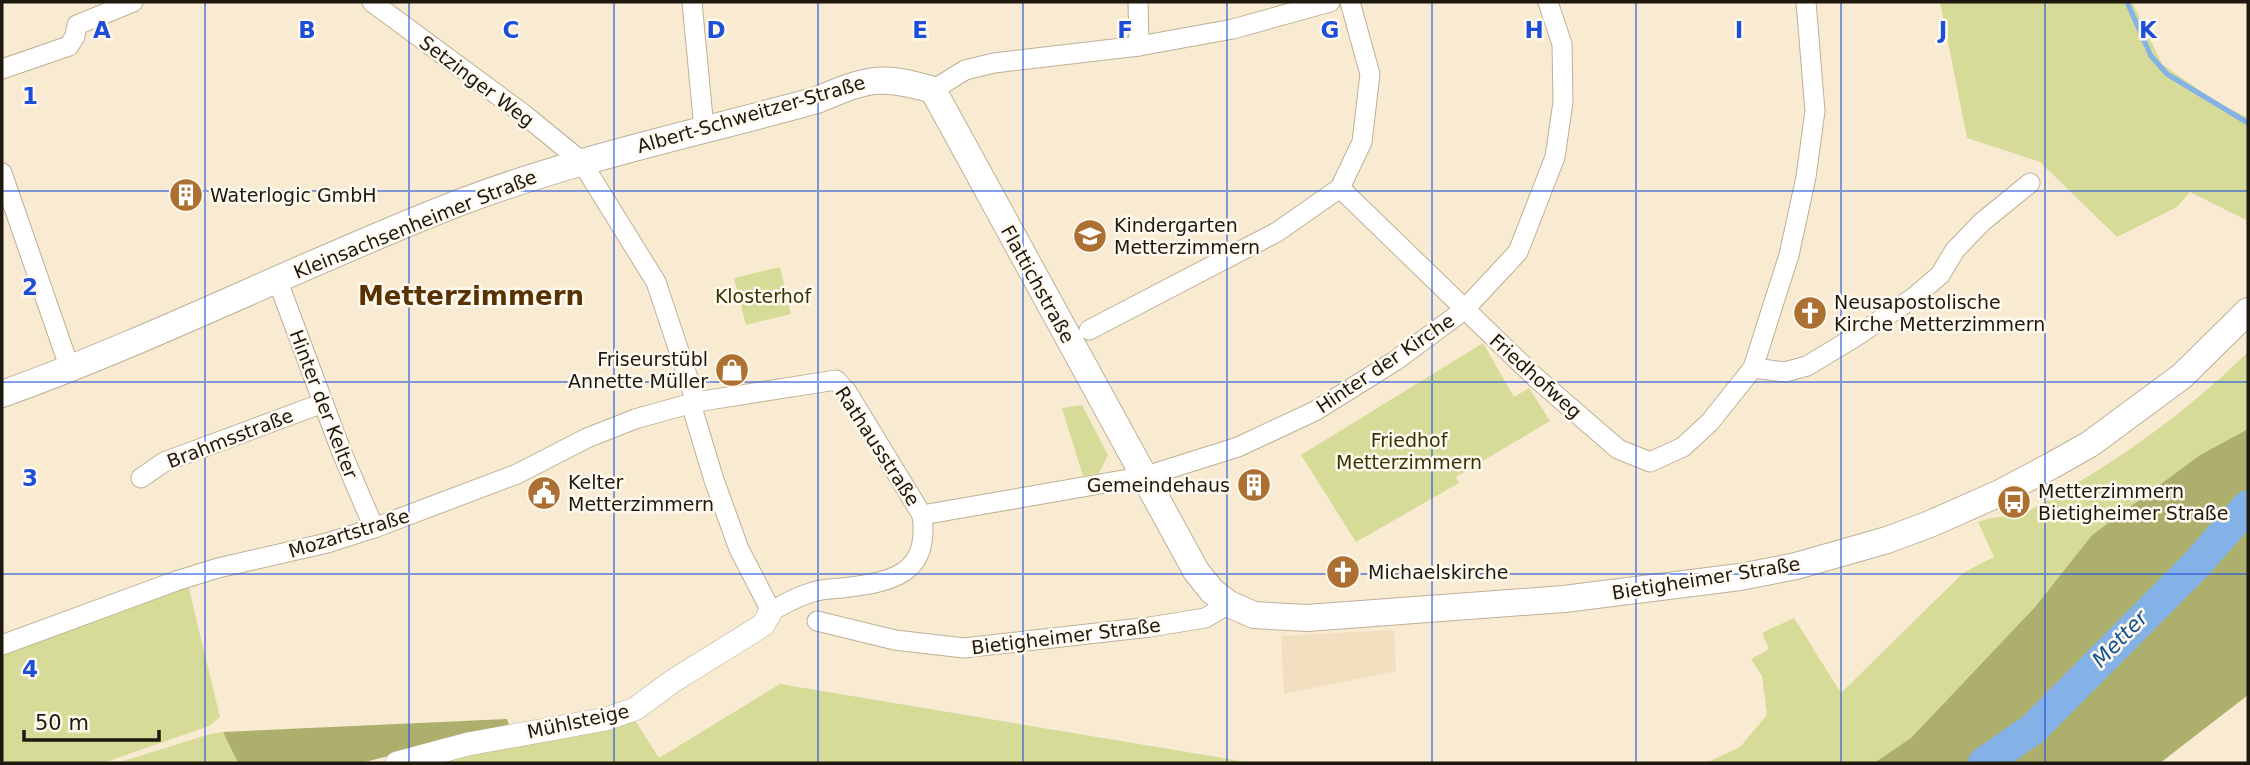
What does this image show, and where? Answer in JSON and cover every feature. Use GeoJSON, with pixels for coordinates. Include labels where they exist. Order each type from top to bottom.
{"type":"FeatureCollection","features":[{"type":"Feature","properties":{"kind":"main road","name":"Albert-Schweitzer-Straße"},"geometry":{"type":"LineString","coordinates":[[581,161],[817,100],[874,80],[893,79],[933,90]]}},
{"type":"Feature","properties":{"kind":"main road","name":"Flattichstraße"},"geometry":{"type":"LineString","coordinates":[[933,90],[1069,341],[1146,476]]}},
{"type":"Feature","properties":{"kind":"main road","name":"Kleinsachsenheimer Straße"},"geometry":{"type":"LineString","coordinates":[[2,394],[70,369],[462,202],[581,161]]}},
{"type":"Feature","properties":{"kind":"main road","name":"Bietigheimer Straße"},"geometry":{"type":"LineString","coordinates":[[1146,476],[1196,570],[1212,590],[1229,604],[1254,615],[1307,618],[1400,612],[1564,599],[1740,577],[1796,566],[1887,540],[2000,493],[2090,444],[2182,376],[2248,311]]}},
{"type":"Feature","properties":{"kind":"street"},"geometry":{"type":"LineString","coordinates":[[2,69],[69,46],[77,25],[133,2]]}},
{"type":"Feature","properties":{"kind":"street","name":"Setzinger Weg"},"geometry":{"type":"LineString","coordinates":[[372,2],[526,116],[581,161]]}},
{"type":"Feature","properties":{"kind":"street"},"geometry":{"type":"LineString","coordinates":[[692,2],[704,129]]}},
{"type":"Feature","properties":{"kind":"street"},"geometry":{"type":"LineString","coordinates":[[1139,2],[1139,46]]}},
{"type":"Feature","properties":{"kind":"street"},"geometry":{"type":"LineString","coordinates":[[933,90],[965,70],[994,63],[1139,46],[1233,29],[1329,2]]}},
{"type":"Feature","properties":{"kind":"street"},"geometry":{"type":"LineString","coordinates":[[1089,330],[1277,232],[1340,188],[1362,142],[1370,74],[1350,2]]}},
{"type":"Feature","properties":{"kind":"street","name":"Hinter der Kirche"},"geometry":{"type":"LineString","coordinates":[[1146,476],[1238,447],[1315,411],[1395,361],[1464,310],[1518,252],[1555,157],[1563,102],[1562,44],[1548,2]]}},
{"type":"Feature","properties":{"kind":"street"},"geometry":{"type":"LineString","coordinates":[[1806,2],[1815,111],[1806,177],[1789,255],[1753,368],[1784,372],[1807,366],[1913,298],[1940,275],[1955,250],[1982,222],[2030,183]]}},
{"type":"Feature","properties":{"kind":"street"},"geometry":{"type":"LineString","coordinates":[[581,161],[656,282],[694,403],[714,480],[739,550],[771,611],[811,592],[872,584],[906,572],[923,550],[925,532],[922,514]]}},
{"type":"Feature","properties":{"kind":"street"},"geometry":{"type":"LineString","coordinates":[[2,173],[70,369]]}},
{"type":"Feature","properties":{"kind":"street","name":"Friedhofweg"},"geometry":{"type":"LineString","coordinates":[[1340,188],[1535,377],[1618,449],[1650,463],[1683,447],[1710,422],[1753,368]]}},
{"type":"Feature","properties":{"kind":"street","name":"Hinter der Kelter"},"geometry":{"type":"LineString","coordinates":[[277,279],[323,403],[374,528]]}},
{"type":"Feature","properties":{"kind":"street","name":"Rathausstraße"},"geometry":{"type":"LineString","coordinates":[[694,403],[836,380],[922,514],[1146,476]]}},
{"type":"Feature","properties":{"kind":"street","name":"Brahmsstraße"},"geometry":{"type":"LineString","coordinates":[[141,478],[164,461],[323,403]]}},
{"type":"Feature","properties":{"kind":"street","name":"Mozartstraße"},"geometry":{"type":"LineString","coordinates":[[2,645],[176,580],[327,543],[374,528],[517,474],[587,438],[635,419],[694,403]]}},
{"type":"Feature","properties":{"kind":"street","name":"Bietigheimer Straße"},"geometry":{"type":"LineString","coordinates":[[817,621],[895,640],[964,648],[1150,627],[1205,618],[1229,604]]}},
{"type":"Feature","properties":{"kind":"street","name":"Mühlsteige"},"geometry":{"type":"LineString","coordinates":[[397,763],[468,744],[606,719],[635,709],[673,681],[763,625],[771,611]]}},
{"type":"Feature","properties":{"kind":"shaded area"},"geometry":{"type":"Polygon","coordinates":[[[1394,630],[1396,671],[1284,694],[1281,636],[1394,630]]]}},
{"type":"Feature","properties":{"kind":"green space"},"geometry":{"type":"Polygon","coordinates":[[[1940,2],[2132,2],[2162,64],[2215,101],[2248,118],[2248,221],[2190,192],[2177,207],[2117,237],[2040,162],[1967,138],[1940,2]]]}},
{"type":"Feature","properties":{"kind":"green space","name":"Klosterhof"},"geometry":{"type":"Polygon","coordinates":[[[780,267],[791,314],[746,325],[734,278],[780,267]]]}},
{"type":"Feature","properties":{"kind":"green space","name":"Friedhof Metterzimmern"},"geometry":{"type":"Polygon","coordinates":[[[1483,343],[1514,397],[1529,388],[1550,421],[1456,477],[1459,483],[1356,542],[1301,455],[1483,343]]]}},
{"type":"Feature","properties":{"kind":"green space"},"geometry":{"type":"Polygon","coordinates":[[[2248,352],[2248,429],[2200,455],[2092,535],[2035,607],[1911,738],[1874,763],[1706,763],[1740,747],[1767,715],[1762,676],[1751,659],[1769,649],[1762,633],[1794,618],[1841,693],[1963,573],[1994,557],[1978,522],[2027,512],[2088,477],[2170,420],[2248,352]]]}},
{"type":"Feature","properties":{"kind":"green space"},"geometry":{"type":"Polygon","coordinates":[[[1082,405],[1108,455],[1099,473],[1083,476],[1062,408],[1082,405]]]}},
{"type":"Feature","properties":{"kind":"green space"},"geometry":{"type":"Polygon","coordinates":[[[2248,429],[2248,695],[2160,763],[1874,763],[1911,738],[2035,607],[2092,535],[2200,455],[2248,429]]]}},
{"type":"Feature","properties":{"kind":"green space"},"geometry":{"type":"Polygon","coordinates":[[[188,585],[220,717],[209,726],[103,763],[2,763],[2,653],[188,585]]]}},
{"type":"Feature","properties":{"kind":"green space"},"geometry":{"type":"Polygon","coordinates":[[[780,684],[1253,763],[420,763],[634,719],[659,758],[780,684]]]}},
{"type":"Feature","properties":{"kind":"green space"},"geometry":{"type":"Polygon","coordinates":[[[507,719],[509,725],[361,763],[238,763],[223,732],[507,719]]]}},
{"type":"Feature","properties":{"kind":"green space"},"geometry":{"type":"Polygon","coordinates":[[[223,732],[238,763],[117,763],[210,734],[223,732]]]}},
{"type":"Feature","properties":{"kind":"waterway"},"geometry":{"type":"LineString","coordinates":[[2127,2],[2151,56],[2167,74],[2248,123]]}},
{"type":"Feature","properties":{"kind":"waterway","name":"Metter"},"geometry":{"type":"LineString","coordinates":[[1984,763],[2033,729],[2195,566],[2248,506]]}},
{"type":"Feature","properties":{"kind":"place","name":"Waterlogic GmbH"},"geometry":{"type":"Point","coordinates":[186,195]}},
{"type":"Feature","properties":{"kind":"place","name":"Kindergarten Metterzimmern"},"geometry":{"type":"Point","coordinates":[1090,236]}},
{"type":"Feature","properties":{"kind":"place","name":"Neusapostolische Kirche Metterzimmern"},"geometry":{"type":"Point","coordinates":[1810,313]}},
{"type":"Feature","properties":{"kind":"place","name":"Friseurstübl Annette Müller"},"geometry":{"type":"Point","coordinates":[732,370]}},
{"type":"Feature","properties":{"kind":"place","name":"Gemeindehaus"},"geometry":{"type":"Point","coordinates":[1254,485]}},
{"type":"Feature","properties":{"kind":"place","name":"Kelter Metterzimmern"},"geometry":{"type":"Point","coordinates":[544,493]}},
{"type":"Feature","properties":{"kind":"place","name":"Metterzimmern Bietigheimer Straße"},"geometry":{"type":"Point","coordinates":[2014,502]}},
{"type":"Feature","properties":{"kind":"place","name":"Michaelskirche"},"geometry":{"type":"Point","coordinates":[1343,572]}},
{"type":"Feature","properties":{"kind":"district","name":"Metterzimmern"},"geometry":{"type":"Point","coordinates":[471,296]}}]}
